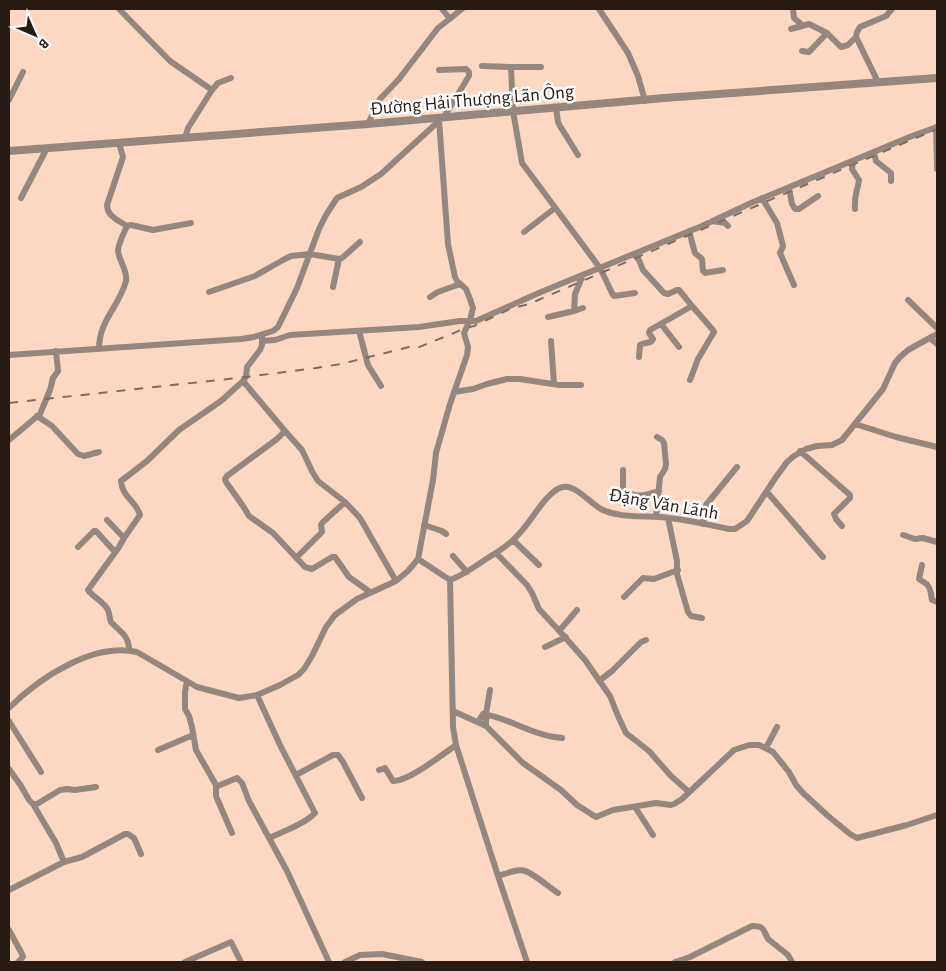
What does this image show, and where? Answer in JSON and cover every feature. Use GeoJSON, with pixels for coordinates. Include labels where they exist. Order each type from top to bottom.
{"type":"FeatureCollection","features":[{"type":"Feature","properties":{"kind":"street"},"geometry":{"type":"LineString","coordinates":[[119,9],[170,61],[212,90]]}},
{"type":"Feature","properties":{"kind":"street"},"geometry":{"type":"LineString","coordinates":[[442,9],[450,19]]}},
{"type":"Feature","properties":{"kind":"street"},"geometry":{"type":"LineString","coordinates":[[368,124],[380,99],[399,79],[438,28],[462,9]]}},
{"type":"Feature","properties":{"kind":"street"},"geometry":{"type":"LineString","coordinates":[[599,9],[628,53],[638,76],[645,101]]}},
{"type":"Feature","properties":{"kind":"street"},"geometry":{"type":"LineString","coordinates":[[793,9],[794,18],[802,26]]}},
{"type":"Feature","properties":{"kind":"street"},"geometry":{"type":"LineString","coordinates":[[791,28],[810,24],[827,33],[842,47],[856,37],[860,27],[886,16],[892,9]]}},
{"type":"Feature","properties":{"kind":"street"},"geometry":{"type":"LineString","coordinates":[[802,51],[809,52],[827,33]]}},
{"type":"Feature","properties":{"kind":"street"},"geometry":{"type":"LineString","coordinates":[[856,37],[878,82]]}},
{"type":"Feature","properties":{"kind":"street"},"geometry":{"type":"LineString","coordinates":[[482,66],[541,67]]}},
{"type":"Feature","properties":{"kind":"street"},"geometry":{"type":"LineString","coordinates":[[511,66],[513,111],[522,163],[600,268],[613,296],[635,293]]}},
{"type":"Feature","properties":{"kind":"street"},"geometry":{"type":"LineString","coordinates":[[129,650],[126,636],[109,620],[108,609],[88,590],[138,519],[140,513],[126,495],[121,481],[147,461],[179,430],[221,401],[243,381],[246,377],[247,368],[258,353],[262,338],[278,327],[298,288],[322,223],[337,198],[361,187],[381,174],[440,119],[469,76],[469,72],[466,69],[438,70]]}},
{"type":"Feature","properties":{"kind":"street"},"geometry":{"type":"LineString","coordinates":[[9,100],[23,72]]}},
{"type":"Feature","properties":{"kind":"street"},"geometry":{"type":"LineString","coordinates":[[185,138],[188,128],[212,90],[218,83],[231,78]]}},
{"type":"Feature","properties":{"kind":"street","name":"Đường Hải Thượng Lãn Ông"},"geometry":{"type":"LineString","coordinates":[[9,151],[440,119],[513,111],[937,78]]}},
{"type":"Feature","properties":{"kind":"street"},"geometry":{"type":"LineString","coordinates":[[556,108],[558,122],[578,155]]}},
{"type":"Feature","properties":{"kind":"street"},"geometry":{"type":"LineString","coordinates":[[10,702],[77,660],[116,650],[137,652],[197,687],[239,698],[257,695],[298,675],[304,669],[326,627],[335,615],[370,592],[396,581],[418,559],[433,480],[436,453],[467,355],[468,347],[464,333],[470,320],[472,308],[466,289],[455,277],[448,244],[440,119]]}},
{"type":"Feature","properties":{"kind":"street"},"geometry":{"type":"LineString","coordinates":[[9,355],[241,339],[262,338],[275,340],[290,335],[418,327],[470,320],[476,321],[762,198],[936,127],[937,169]]}},
{"type":"Feature","properties":{"kind":"street"},"geometry":{"type":"LineString","coordinates":[[119,143],[123,157],[107,205],[110,215],[126,226],[131,225],[153,230],[191,224]]}},
{"type":"Feature","properties":{"kind":"street"},"geometry":{"type":"LineString","coordinates":[[21,198],[47,148]]}},
{"type":"Feature","properties":{"kind":"street"},"geometry":{"type":"LineString","coordinates":[[874,152],[876,161],[892,174],[891,181]]}},
{"type":"Feature","properties":{"kind":"street"},"geometry":{"type":"LineString","coordinates":[[853,161],[852,169],[859,180],[855,192],[855,209]]}},
{"type":"Feature","properties":{"kind":"street"},"geometry":{"type":"LineString","coordinates":[[789,188],[792,204],[795,209],[818,196]]}},
{"type":"Feature","properties":{"kind":"street"},"geometry":{"type":"LineString","coordinates":[[762,198],[777,223],[783,246],[780,254],[794,285]]}},
{"type":"Feature","properties":{"kind":"street"},"geometry":{"type":"LineString","coordinates":[[524,232],[555,208]]}},
{"type":"Feature","properties":{"kind":"street"},"geometry":{"type":"LineString","coordinates":[[712,221],[728,226]]}},
{"type":"Feature","properties":{"kind":"street"},"geometry":{"type":"LineString","coordinates":[[100,349],[99,340],[102,328],[116,303],[126,279],[118,250],[126,226]]}},
{"type":"Feature","properties":{"kind":"street"},"geometry":{"type":"LineString","coordinates":[[689,231],[696,253],[702,259],[705,273],[722,270]]}},
{"type":"Feature","properties":{"kind":"street"},"geometry":{"type":"LineString","coordinates":[[208,292],[255,276],[287,257],[310,254],[339,259],[360,242]]}},
{"type":"Feature","properties":{"kind":"street"},"geometry":{"type":"LineString","coordinates":[[634,254],[643,270],[664,293],[668,294],[679,290],[714,332],[698,359],[690,380]]}},
{"type":"Feature","properties":{"kind":"street"},"geometry":{"type":"LineString","coordinates":[[333,287],[339,259]]}},
{"type":"Feature","properties":{"kind":"street"},"geometry":{"type":"LineString","coordinates":[[574,311],[576,294],[583,275]]}},
{"type":"Feature","properties":{"kind":"street"},"geometry":{"type":"LineString","coordinates":[[430,297],[442,290],[460,284]]}},
{"type":"Feature","properties":{"kind":"street"},"geometry":{"type":"LineString","coordinates":[[908,300],[937,328]]}},
{"type":"Feature","properties":{"kind":"street"},"geometry":{"type":"LineString","coordinates":[[640,358],[640,345],[642,343],[649,343],[653,339],[650,330],[692,306]]}},
{"type":"Feature","properties":{"kind":"street"},"geometry":{"type":"LineString","coordinates":[[548,317],[583,308]]}},
{"type":"Feature","properties":{"kind":"street"},"geometry":{"type":"LineString","coordinates":[[661,324],[679,347]]}},
{"type":"Feature","properties":{"kind":"street"},"geometry":{"type":"LineString","coordinates":[[359,330],[368,365],[381,386]]}},
{"type":"Feature","properties":{"kind":"street","name":"Đặng Văn Lãnh"},"geometry":{"type":"LineString","coordinates":[[450,580],[468,572],[513,540],[548,497],[563,487],[570,488],[602,509],[611,512],[630,516],[668,518],[735,529],[751,517],[787,462],[800,452],[812,447],[832,446],[842,440],[883,389],[895,363],[900,357],[908,350],[937,334]]}},
{"type":"Feature","properties":{"kind":"street"},"geometry":{"type":"LineString","coordinates":[[930,338],[937,344]]}},
{"type":"Feature","properties":{"kind":"street"},"geometry":{"type":"LineString","coordinates":[[551,341],[554,384]]}},
{"type":"Feature","properties":{"kind":"street"},"geometry":{"type":"LineString","coordinates":[[9,440],[43,410],[53,378],[58,371],[56,351]]}},
{"type":"Feature","properties":{"kind":"street"},"geometry":{"type":"LineString","coordinates":[[454,392],[474,389],[507,379],[554,384],[581,384]]}},
{"type":"Feature","properties":{"kind":"street"},"geometry":{"type":"LineString","coordinates":[[243,381],[302,450],[318,480],[345,502],[360,518],[396,581]]}},
{"type":"Feature","properties":{"kind":"street"},"geometry":{"type":"LineString","coordinates":[[38,416],[52,426],[78,454],[84,456],[99,452]]}},
{"type":"Feature","properties":{"kind":"street"},"geometry":{"type":"LineString","coordinates":[[855,424],[937,447]]}},
{"type":"Feature","properties":{"kind":"street"},"geometry":{"type":"LineString","coordinates":[[285,431],[227,476],[226,482],[249,516],[272,533],[305,567],[312,569],[335,557],[349,577],[370,592]]}},
{"type":"Feature","properties":{"kind":"street"},"geometry":{"type":"LineString","coordinates":[[656,517],[660,477],[666,464],[664,443],[657,437]]}},
{"type":"Feature","properties":{"kind":"street"},"geometry":{"type":"LineString","coordinates":[[800,452],[850,496],[834,514],[842,526]]}},
{"type":"Feature","properties":{"kind":"street"},"geometry":{"type":"LineString","coordinates":[[703,524],[706,505],[737,467]]}},
{"type":"Feature","properties":{"kind":"street"},"geometry":{"type":"LineString","coordinates":[[622,470],[622,486],[623,490],[627,493],[642,496],[659,491]]}},
{"type":"Feature","properties":{"kind":"street"},"geometry":{"type":"LineString","coordinates":[[766,492],[823,557]]}},
{"type":"Feature","properties":{"kind":"street"},"geometry":{"type":"LineString","coordinates":[[296,558],[322,532],[321,525],[345,502]]}},
{"type":"Feature","properties":{"kind":"street"},"geometry":{"type":"LineString","coordinates":[[668,518],[677,560],[677,574],[688,612],[695,617],[702,618]]}},
{"type":"Feature","properties":{"kind":"street"},"geometry":{"type":"LineString","coordinates":[[107,520],[124,538]]}},
{"type":"Feature","properties":{"kind":"street"},"geometry":{"type":"LineString","coordinates":[[424,525],[442,530],[446,534]]}},
{"type":"Feature","properties":{"kind":"street"},"geometry":{"type":"LineString","coordinates":[[78,547],[96,531],[115,552]]}},
{"type":"Feature","properties":{"kind":"street"},"geometry":{"type":"LineString","coordinates":[[903,535],[915,540],[923,538],[937,542]]}},
{"type":"Feature","properties":{"kind":"street"},"geometry":{"type":"LineString","coordinates":[[513,540],[538,565]]}},
{"type":"Feature","properties":{"kind":"street"},"geometry":{"type":"LineString","coordinates":[[496,553],[527,585],[539,609],[585,660],[610,696],[626,733],[649,751],[688,792]]}},
{"type":"Feature","properties":{"kind":"street"},"geometry":{"type":"LineString","coordinates":[[453,556],[468,572]]}},
{"type":"Feature","properties":{"kind":"street"},"geometry":{"type":"LineString","coordinates":[[418,559],[450,580],[453,727],[456,745],[527,962]]}},
{"type":"Feature","properties":{"kind":"street"},"geometry":{"type":"LineString","coordinates":[[922,564],[920,579],[929,586],[934,602],[937,602]]}},
{"type":"Feature","properties":{"kind":"street"},"geometry":{"type":"LineString","coordinates":[[624,597],[643,578],[654,579],[678,570]]}},
{"type":"Feature","properties":{"kind":"street"},"geometry":{"type":"LineString","coordinates":[[560,631],[577,610]]}},
{"type":"Feature","properties":{"kind":"street"},"geometry":{"type":"LineString","coordinates":[[545,647],[566,637]]}},
{"type":"Feature","properties":{"kind":"street"},"geometry":{"type":"LineString","coordinates":[[600,682],[641,642],[646,640]]}},
{"type":"Feature","properties":{"kind":"street"},"geometry":{"type":"LineString","coordinates":[[187,681],[185,709],[189,716],[199,757],[216,785],[216,796],[232,833]]}},
{"type":"Feature","properties":{"kind":"street"},"geometry":{"type":"LineString","coordinates":[[486,726],[490,690]]}},
{"type":"Feature","properties":{"kind":"street"},"geometry":{"type":"LineString","coordinates":[[257,695],[315,813],[305,821],[269,838]]}},
{"type":"Feature","properties":{"kind":"street"},"geometry":{"type":"LineString","coordinates":[[453,711],[486,726],[523,763],[561,790],[593,817],[598,817],[613,810],[656,803],[674,804],[734,750],[749,745],[760,745],[773,752],[803,793],[827,815],[857,838],[937,815]]}},
{"type":"Feature","properties":{"kind":"street"},"geometry":{"type":"LineString","coordinates":[[478,722],[483,714],[486,714],[507,720],[544,736],[562,738]]}},
{"type":"Feature","properties":{"kind":"street"},"geometry":{"type":"LineString","coordinates":[[9,722],[41,772]]}},
{"type":"Feature","properties":{"kind":"street"},"geometry":{"type":"LineString","coordinates":[[766,748],[777,727]]}},
{"type":"Feature","properties":{"kind":"street"},"geometry":{"type":"LineString","coordinates":[[158,750],[193,735]]}},
{"type":"Feature","properties":{"kind":"street"},"geometry":{"type":"LineString","coordinates":[[379,770],[385,768],[393,781],[397,781],[418,771],[456,745]]}},
{"type":"Feature","properties":{"kind":"street"},"geometry":{"type":"LineString","coordinates":[[296,775],[333,755],[338,755],[362,798]]}},
{"type":"Feature","properties":{"kind":"street"},"geometry":{"type":"LineString","coordinates":[[9,769],[54,838],[64,862]]}},
{"type":"Feature","properties":{"kind":"street"},"geometry":{"type":"LineString","coordinates":[[216,785],[218,786],[237,778],[242,783],[249,801],[287,871],[329,962]]}},
{"type":"Feature","properties":{"kind":"street"},"geometry":{"type":"LineString","coordinates":[[33,804],[37,804],[60,790],[96,787]]}},
{"type":"Feature","properties":{"kind":"street"},"geometry":{"type":"LineString","coordinates":[[635,807],[653,835]]}},
{"type":"Feature","properties":{"kind":"street"},"geometry":{"type":"LineString","coordinates":[[9,890],[125,834],[134,838],[141,854]]}},
{"type":"Feature","properties":{"kind":"street"},"geometry":{"type":"LineString","coordinates":[[498,876],[516,871],[525,871],[558,893]]}},
{"type":"Feature","properties":{"kind":"street"},"geometry":{"type":"LineString","coordinates":[[675,962],[690,957],[752,926],[758,926],[766,933],[768,939],[788,955],[792,962]]}},
{"type":"Feature","properties":{"kind":"street"},"geometry":{"type":"LineString","coordinates":[[9,930],[22,954],[22,958],[18,962]]}},
{"type":"Feature","properties":{"kind":"street"},"geometry":{"type":"LineString","coordinates":[[185,962],[231,942],[241,962]]}},
{"type":"Feature","properties":{"kind":"street"},"geometry":{"type":"LineString","coordinates":[[345,962],[360,955],[382,954],[422,962]]}},
{"type":"Feature","properties":{"kind":"railway"},"geometry":{"type":"LineString","coordinates":[[9,403],[316,368],[341,364],[409,347],[417,348],[474,326],[510,309],[529,304],[937,129]]}}]}
